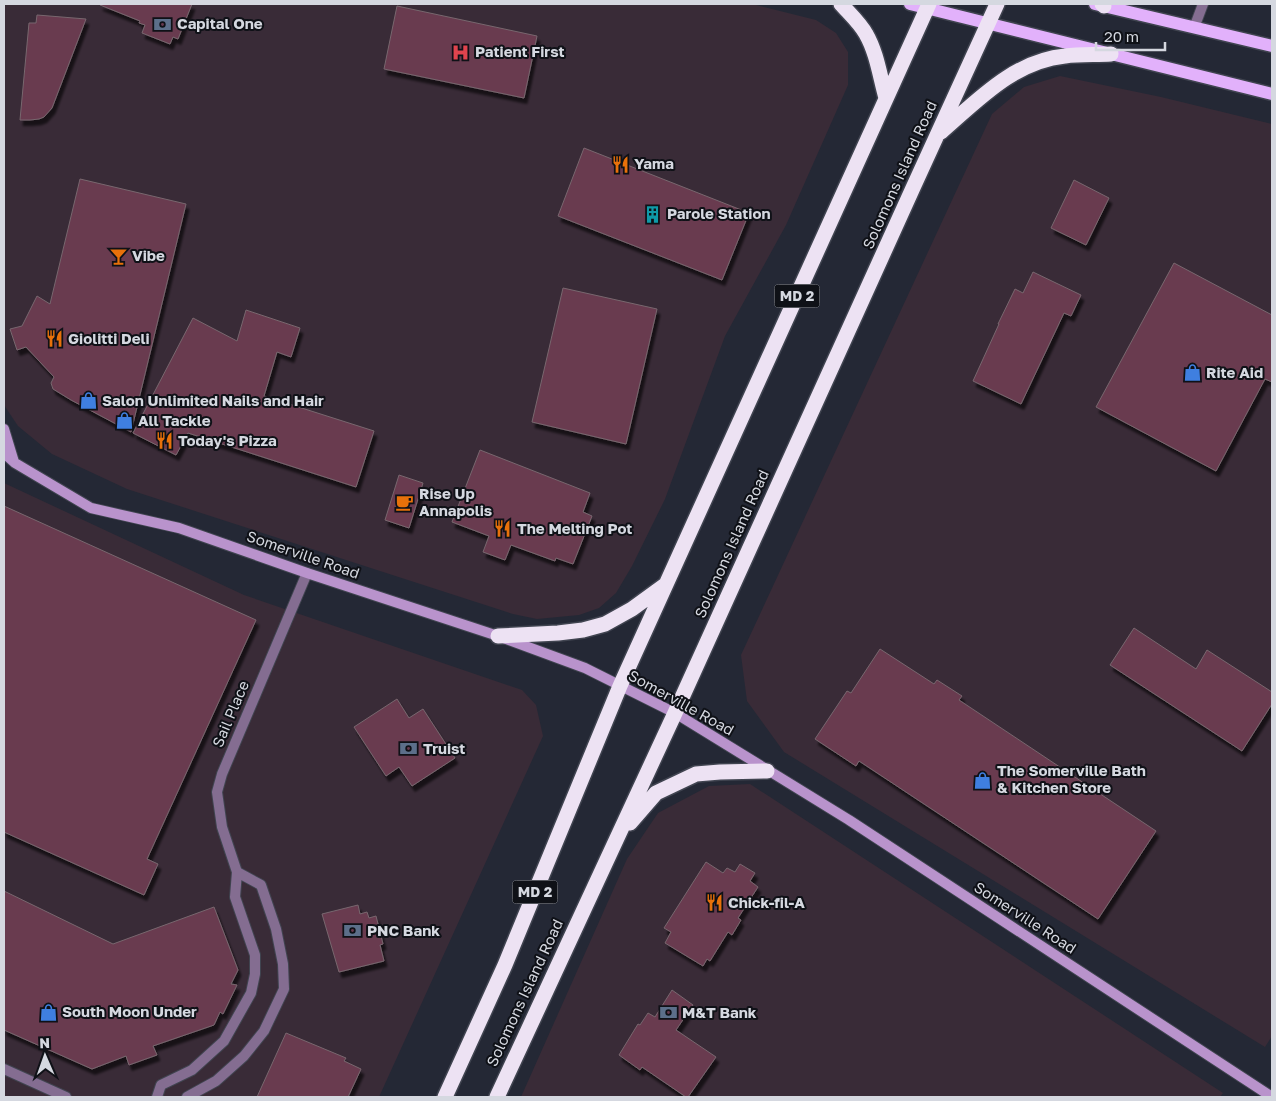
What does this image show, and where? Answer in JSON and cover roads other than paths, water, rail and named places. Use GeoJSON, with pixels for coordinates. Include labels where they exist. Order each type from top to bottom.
{"type":"FeatureCollection","features":[{"type":"Feature","properties":{"kind":"highway"},"geometry":{"type":"LineString","coordinates":[[841,4],[866,34],[874,51],[886,98]]}},
{"type":"Feature","properties":{"kind":"highway","name":"Solomons Island Road"},"geometry":{"type":"LineString","coordinates":[[496,1097],[675,713],[997,4]]}},
{"type":"Feature","properties":{"kind":"highway","name":"Solomons Island Road"},"geometry":{"type":"LineString","coordinates":[[445,1097],[505,965],[620,686],[928,6]]}},
{"type":"Feature","properties":{"kind":"highway"},"geometry":{"type":"LineString","coordinates":[[938,134],[999,82],[1022,68],[1064,56],[1111,54]]}},
{"type":"Feature","properties":{"kind":"highway"},"geometry":{"type":"LineString","coordinates":[[498,636],[558,633],[583,630],[605,624],[632,609],[667,584]]}},
{"type":"Feature","properties":{"kind":"highway"},"geometry":{"type":"LineString","coordinates":[[617,837],[656,793],[696,774],[767,771]]}},
{"type":"Feature","properties":{"kind":"main road"},"geometry":{"type":"LineString","coordinates":[[910,4],[928,6],[988,24],[1272,94]]}},
{"type":"Feature","properties":{"kind":"main road"},"geometry":{"type":"LineString","coordinates":[[1100,5],[1272,46]]}},
{"type":"Feature","properties":{"kind":"street"},"geometry":{"type":"LineString","coordinates":[[1194,28],[1203,4]]}},
{"type":"Feature","properties":{"kind":"street"},"geometry":{"type":"LineString","coordinates":[[4,429],[14,463]]}},
{"type":"Feature","properties":{"kind":"street","name":"Somerville Road"},"geometry":{"type":"LineString","coordinates":[[4,452],[14,463],[91,508],[179,528],[307,573],[498,636],[585,668],[675,713],[857,826],[1272,1097]]}},
{"type":"Feature","properties":{"kind":"street","name":"Sail Place"},"geometry":{"type":"LineString","coordinates":[[157,1097],[161,1085],[192,1070],[224,1041],[251,993],[255,974],[255,955],[236,897],[237,872],[222,827],[216,792],[307,573]]}},
{"type":"Feature","properties":{"kind":"street"},"geometry":{"type":"LineString","coordinates":[[187,1097],[216,1081],[244,1056],[264,1031],[284,990],[283,964],[276,929],[261,885],[237,872]]}},
{"type":"Feature","properties":{"kind":"street"},"geometry":{"type":"LineString","coordinates":[[4,1069],[66,1097]]}},
{"type":"Feature","properties":{"kind":"place","name":"Capital One"},"geometry":{"type":"Point","coordinates":[163,24]}},
{"type":"Feature","properties":{"kind":"place","name":"Patient First"},"geometry":{"type":"Point","coordinates":[461,52]}},
{"type":"Feature","properties":{"kind":"place","name":"Yama"},"geometry":{"type":"Point","coordinates":[620,164]}},
{"type":"Feature","properties":{"kind":"place","name":"Parole Station"},"geometry":{"type":"Point","coordinates":[653,214]}},
{"type":"Feature","properties":{"kind":"place","name":"Vibe"},"geometry":{"type":"Point","coordinates":[118,256]}},
{"type":"Feature","properties":{"kind":"place","name":"Giolitti Deli"},"geometry":{"type":"Point","coordinates":[54,339]}},
{"type":"Feature","properties":{"kind":"place","name":"Rite Aid"},"geometry":{"type":"Point","coordinates":[1192,373]}},
{"type":"Feature","properties":{"kind":"place","name":"Salon Unlimited Nails and Hair"},"geometry":{"type":"Point","coordinates":[88,401]}},
{"type":"Feature","properties":{"kind":"place","name":"All Tackle"},"geometry":{"type":"Point","coordinates":[124,421]}},
{"type":"Feature","properties":{"kind":"place","name":"Today's Pizza"},"geometry":{"type":"Point","coordinates":[164,441]}},
{"type":"Feature","properties":{"kind":"place","name":"Rise Up Annapolis"},"geometry":{"type":"Point","coordinates":[405,503]}},
{"type":"Feature","properties":{"kind":"place","name":"The Melting Pot"},"geometry":{"type":"Point","coordinates":[503,529]}},
{"type":"Feature","properties":{"kind":"place","name":"Truist"},"geometry":{"type":"Point","coordinates":[409,749]}},
{"type":"Feature","properties":{"kind":"place","name":"The Somerville Bath & Kitchen Store"},"geometry":{"type":"Point","coordinates":[983,780]}},
{"type":"Feature","properties":{"kind":"place","name":"Chick-fil-A"},"geometry":{"type":"Point","coordinates":[714,903]}},
{"type":"Feature","properties":{"kind":"place","name":"PNC Bank"},"geometry":{"type":"Point","coordinates":[353,931]}},
{"type":"Feature","properties":{"kind":"place","name":"South Moon Under"},"geometry":{"type":"Point","coordinates":[48,1012]}},
{"type":"Feature","properties":{"kind":"place","name":"M&T Bank"},"geometry":{"type":"Point","coordinates":[668,1013]}}]}
